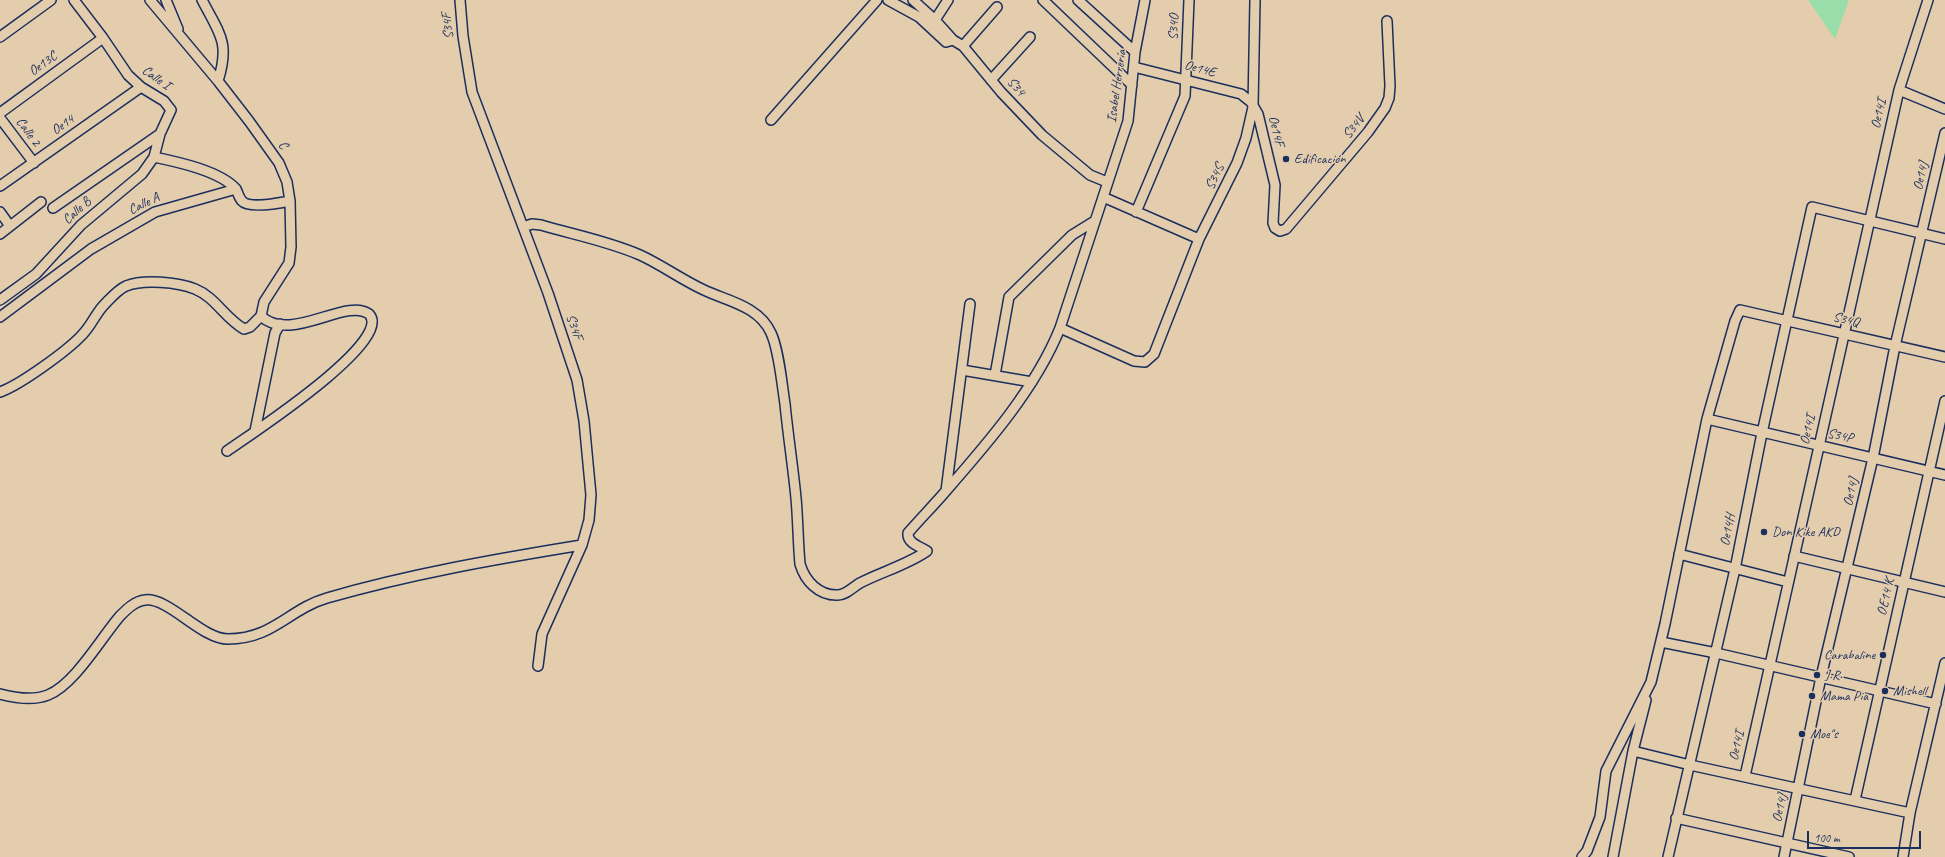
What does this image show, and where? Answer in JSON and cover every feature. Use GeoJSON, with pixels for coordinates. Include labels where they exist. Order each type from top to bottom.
{"type":"FeatureCollection","features":[{"type":"Feature","properties":{"kind":"street"},"geometry":{"type":"LineString","coordinates":[[0,37],[51,0]]}},
{"type":"Feature","properties":{"kind":"street","name":"Calle I"},"geometry":{"type":"LineString","coordinates":[[74,0],[103,38],[128,75],[141,87],[164,101],[170,107],[170,113],[160,134]]}},
{"type":"Feature","properties":{"kind":"street","name":"C"},"geometry":{"type":"LineString","coordinates":[[150,0],[218,81],[279,163],[287,182],[290,201],[289,263],[264,302],[261,316]]}},
{"type":"Feature","properties":{"kind":"street"},"geometry":{"type":"LineString","coordinates":[[166,0],[180,36]]}},
{"type":"Feature","properties":{"kind":"street"},"geometry":{"type":"LineString","coordinates":[[202,0],[220,33],[224,50],[224,64],[218,81]]}},
{"type":"Feature","properties":{"kind":"street","name":"S34F"},"geometry":{"type":"LineString","coordinates":[[460,0],[463,36],[472,92],[548,293],[577,380],[584,421],[590,495],[589,520],[582,545],[542,634],[538,666]]}},
{"type":"Feature","properties":{"kind":"street"},"geometry":{"type":"LineString","coordinates":[[771,120],[876,0]]}},
{"type":"Feature","properties":{"kind":"street"},"geometry":{"type":"LineString","coordinates":[[888,0],[919,17],[946,42],[953,40]]}},
{"type":"Feature","properties":{"kind":"street","name":"S34"},"geometry":{"type":"LineString","coordinates":[[913,0],[935,20],[953,40],[963,46],[1017,110],[1042,135],[1090,175],[1107,182]]}},
{"type":"Feature","properties":{"kind":"street"},"geometry":{"type":"LineString","coordinates":[[935,20],[948,0]]}},
{"type":"Feature","properties":{"kind":"street"},"geometry":{"type":"LineString","coordinates":[[1043,0],[1132,85]]}},
{"type":"Feature","properties":{"kind":"street"},"geometry":{"type":"LineString","coordinates":[[1078,0],[1135,52]]}},
{"type":"Feature","properties":{"kind":"street","name":"Isabel Herrería"},"geometry":{"type":"LineString","coordinates":[[523,227],[532,224],[541,225],[584,235],[623,249],[662,266],[703,290],[742,306],[755,313],[765,323],[771,333],[774,343],[783,387],[796,499],[800,564],[808,581],[820,591],[831,595],[840,595],[858,584],[927,550],[911,542],[908,533],[946,491],[989,438],[1032,382],[1050,352],[1060,328],[1093,222],[1103,197],[1128,121],[1135,52],[1145,0]]}},
{"type":"Feature","properties":{"kind":"street","name":"S34O"},"geometry":{"type":"LineString","coordinates":[[1136,212],[1185,96],[1189,0]]}},
{"type":"Feature","properties":{"kind":"street","name":"S34S"},"geometry":{"type":"LineString","coordinates":[[1060,328],[1134,361],[1145,362],[1154,354],[1199,239],[1237,163],[1246,138],[1253,107],[1255,0]]}},
{"type":"Feature","properties":{"kind":"street"},"geometry":{"type":"LineString","coordinates":[[1922,0],[1925,11]]}},
{"type":"Feature","properties":{"kind":"street","name":"Oe14I"},"geometry":{"type":"LineString","coordinates":[[1745,776],[1898,90],[1928,0]]}},
{"type":"Feature","properties":{"kind":"street"},"geometry":{"type":"LineString","coordinates":[[963,46],[997,7]]}},
{"type":"Feature","properties":{"kind":"street","name":"S34V"},"geometry":{"type":"LineString","coordinates":[[1286,229],[1368,132],[1385,108],[1389,98],[1390,86],[1387,21]]}},
{"type":"Feature","properties":{"kind":"street"},"geometry":{"type":"LineString","coordinates":[[991,80],[1030,37]]}},
{"type":"Feature","properties":{"kind":"street","name":"Oe13C"},"geometry":{"type":"LineString","coordinates":[[0,113],[103,38]]}},
{"type":"Feature","properties":{"kind":"street","name":"Oe14E"},"geometry":{"type":"LineString","coordinates":[[1134,67],[1241,94],[1248,98],[1253,107]]}},
{"type":"Feature","properties":{"kind":"street","name":"Oe14"},"geometry":{"type":"LineString","coordinates":[[0,186],[141,87]]}},
{"type":"Feature","properties":{"kind":"street"},"geometry":{"type":"LineString","coordinates":[[1898,90],[1945,109]]}},
{"type":"Feature","properties":{"kind":"street","name":"Oe14F"},"geometry":{"type":"LineString","coordinates":[[1253,107],[1258,114],[1274,185],[1273,223],[1275,228],[1280,232],[1286,229]]}},
{"type":"Feature","properties":{"kind":"street","name":"Calle 2"},"geometry":{"type":"LineString","coordinates":[[0,118],[34,163]]}},
{"type":"Feature","properties":{"kind":"street","name":"Oe14J"},"geometry":{"type":"LineString","coordinates":[[1784,857],[1822,677],[1873,458],[1895,346],[1945,133]]}},
{"type":"Feature","properties":{"kind":"street"},"geometry":{"type":"LineString","coordinates":[[52,208],[160,134]]}},
{"type":"Feature","properties":{"kind":"street","name":"Calle B"},"geometry":{"type":"LineString","coordinates":[[0,300],[36,274],[81,226],[142,174],[154,156],[160,134]]}},
{"type":"Feature","properties":{"kind":"street"},"geometry":{"type":"LineString","coordinates":[[154,156],[219,177],[231,183],[236,189],[241,200],[247,204],[272,204],[290,201]]}},
{"type":"Feature","properties":{"kind":"street","name":"Calle A"},"geometry":{"type":"LineString","coordinates":[[0,317],[85,253],[155,212],[236,189]]}},
{"type":"Feature","properties":{"kind":"street"},"geometry":{"type":"LineString","coordinates":[[1103,197],[1199,239]]}},
{"type":"Feature","properties":{"kind":"street"},"geometry":{"type":"LineString","coordinates":[[0,234],[41,202]]}},
{"type":"Feature","properties":{"kind":"street","name":"Oe14H"},"geometry":{"type":"LineString","coordinates":[[1668,857],[1735,569],[1762,433],[1812,207],[1869,221]]}},
{"type":"Feature","properties":{"kind":"street"},"geometry":{"type":"LineString","coordinates":[[0,212],[10,226]]}},
{"type":"Feature","properties":{"kind":"street"},"geometry":{"type":"LineString","coordinates":[[1869,221],[1945,239]]}},
{"type":"Feature","properties":{"kind":"street"},"geometry":{"type":"LineString","coordinates":[[996,375],[1009,297],[1072,235],[1093,222]]}},
{"type":"Feature","properties":{"kind":"street"},"geometry":{"type":"LineString","coordinates":[[0,392],[34,372],[77,340],[88,328],[104,305],[121,289],[132,284],[162,282],[196,289],[211,298],[244,329],[250,327],[261,316],[269,322],[294,326],[333,314],[359,310],[368,314],[372,321],[369,333],[364,343],[344,364],[227,451]]}},
{"type":"Feature","properties":{"kind":"street"},"geometry":{"type":"LineString","coordinates":[[946,491],[970,304]]}},
{"type":"Feature","properties":{"kind":"street","name":"S34Q"},"geometry":{"type":"LineString","coordinates":[[1707,419],[1735,321],[1740,310],[1945,357]]}},
{"type":"Feature","properties":{"kind":"street"},"geometry":{"type":"LineString","coordinates":[[255,431],[275,333],[280,324]]}},
{"type":"Feature","properties":{"kind":"street"},"geometry":{"type":"LineString","coordinates":[[962,370],[1032,382]]}},
{"type":"Feature","properties":{"kind":"street","name":"OE14 K"},"geometry":{"type":"LineString","coordinates":[[1855,800],[1945,401]]}},
{"type":"Feature","properties":{"kind":"street"},"geometry":{"type":"LineString","coordinates":[[1613,857],[1633,751],[1661,642],[1707,419]]}},
{"type":"Feature","properties":{"kind":"street","name":"S34P"},"geometry":{"type":"LineString","coordinates":[[1707,419],[1945,475]]}},
{"type":"Feature","properties":{"kind":"street"},"geometry":{"type":"LineString","coordinates":[[0,694],[27,699],[48,695],[58,690],[74,674],[120,616],[133,605],[144,600],[158,602],[215,636],[227,639],[246,637],[273,628],[304,606],[326,598],[376,584],[503,558],[582,545]]}},
{"type":"Feature","properties":{"kind":"street"},"geometry":{"type":"LineString","coordinates":[[1679,554],[1788,582]]}},
{"type":"Feature","properties":{"kind":"street"},"geometry":{"type":"LineString","coordinates":[[1794,556],[1945,592]]}},
{"type":"Feature","properties":{"kind":"street"},"geometry":{"type":"LineString","coordinates":[[1661,642],[1716,653],[1936,704]]}},
{"type":"Feature","properties":{"kind":"street"},"geometry":{"type":"LineString","coordinates":[[1903,857],[1910,813],[1945,663]]}},
{"type":"Feature","properties":{"kind":"street"},"geometry":{"type":"LineString","coordinates":[[1582,857],[1587,851],[1600,817],[1606,771],[1651,682]]}},
{"type":"Feature","properties":{"kind":"street"},"geometry":{"type":"LineString","coordinates":[[1633,751],[1690,765],[1910,813]]}},
{"type":"Feature","properties":{"kind":"street"},"geometry":{"type":"LineString","coordinates":[[1676,818],[1849,857]]}},
{"type":"Feature","properties":{"kind":"green space"},"geometry":{"type":"Polygon","coordinates":[[[1808,0],[1849,0],[1835,39],[1808,0]]]}},
{"type":"Feature","properties":{"kind":"place","name":"Edificación"},"geometry":{"type":"Point","coordinates":[1286,159]}},
{"type":"Feature","properties":{"kind":"place","name":"Don Kike AKD"},"geometry":{"type":"Point","coordinates":[1764,532]}},
{"type":"Feature","properties":{"kind":"place","name":"Carabaline"},"geometry":{"type":"Point","coordinates":[1883,655]}},
{"type":"Feature","properties":{"kind":"place","name":"J.R."},"geometry":{"type":"Point","coordinates":[1817,675]}},
{"type":"Feature","properties":{"kind":"place","name":"Mishell"},"geometry":{"type":"Point","coordinates":[1885,691]}},
{"type":"Feature","properties":{"kind":"place","name":"Mama Pia"},"geometry":{"type":"Point","coordinates":[1812,696]}},
{"type":"Feature","properties":{"kind":"place","name":"Moe\"s"},"geometry":{"type":"Point","coordinates":[1802,734]}}]}
